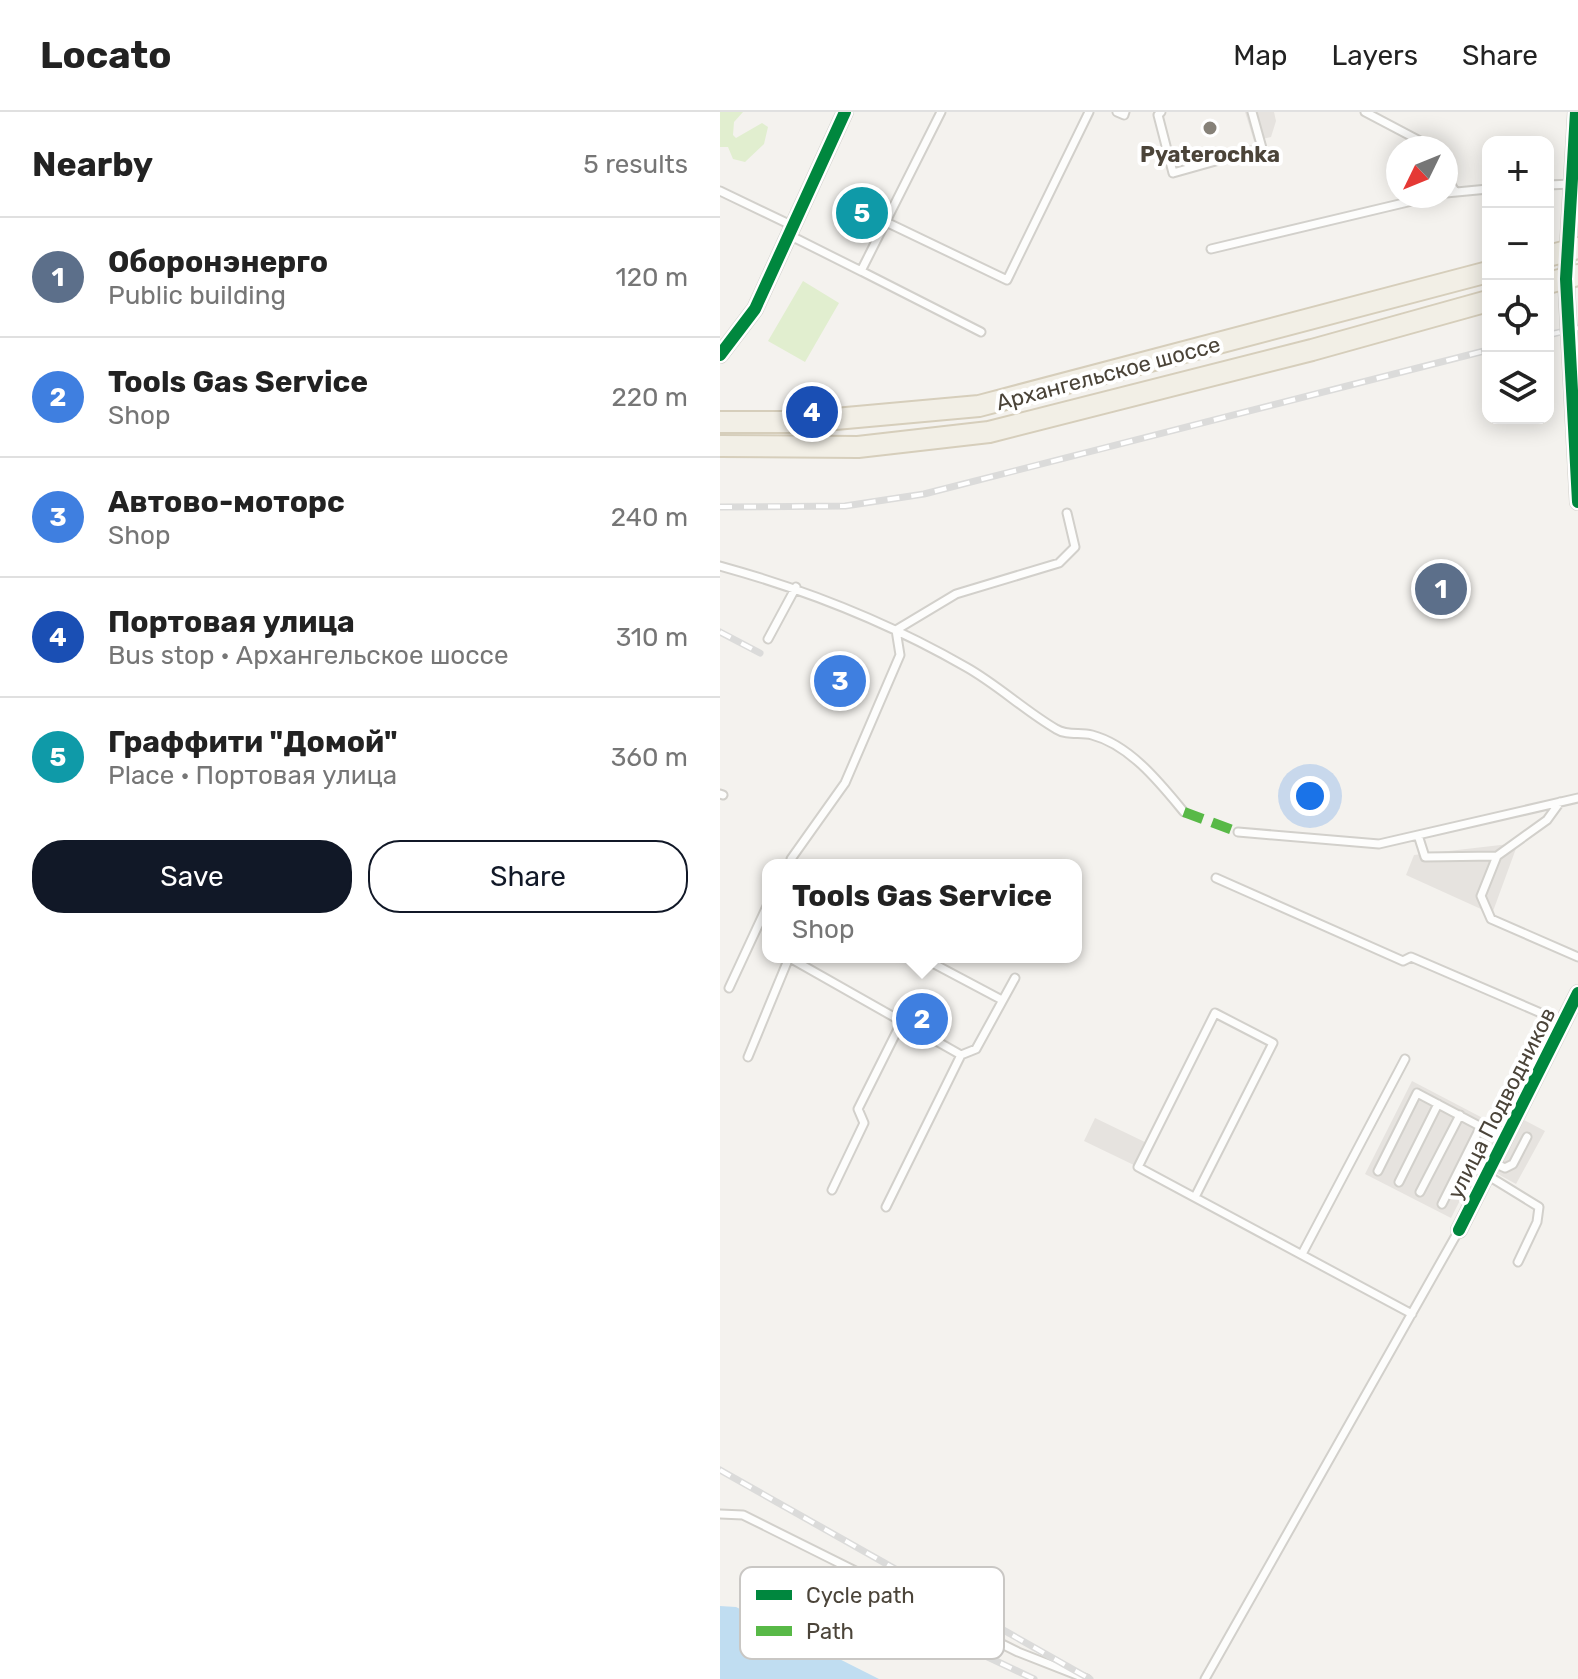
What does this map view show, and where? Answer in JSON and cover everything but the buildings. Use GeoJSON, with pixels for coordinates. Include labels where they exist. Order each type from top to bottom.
{"type":"FeatureCollection","features":[{"type":"Feature","properties":{"kind":"main road","name":"Архангельское шоссе"},"geometry":{"type":"LineString","coordinates":[[720,422],[802,422],[979,406],[1482,274]]}},
{"type":"Feature","properties":{"kind":"main road","name":"Архангельское шоссе"},"geometry":{"type":"LineString","coordinates":[[720,446],[858,447],[989,432],[1298,354],[1482,303]]}},
{"type":"Feature","properties":{"kind":"street"},"geometry":{"type":"LineString","coordinates":[[720,355],[755,309],[845,112]]}},
{"type":"Feature","properties":{"kind":"street"},"geometry":{"type":"LineString","coordinates":[[1576,112],[1576,152],[1564,279],[1574,358],[1578,502]]}},
{"type":"Feature","properties":{"kind":"street","name":"улица Подводников"},"geometry":{"type":"LineString","coordinates":[[1459,1230],[1578,993]]}},
{"type":"Feature","properties":{"kind":"lane"},"geometry":{"type":"LineString","coordinates":[[861,271],[941,112]]}},
{"type":"Feature","properties":{"kind":"lane"},"geometry":{"type":"LineString","coordinates":[[886,222],[1007,280],[1089,112]]}},
{"type":"Feature","properties":{"kind":"lane"},"geometry":{"type":"LineString","coordinates":[[1117,112],[1124,115],[1125,112]]}},
{"type":"Feature","properties":{"kind":"lane"},"geometry":{"type":"LineString","coordinates":[[1161,112],[1158,115],[1173,173],[1262,148],[1252,112]]}},
{"type":"Feature","properties":{"kind":"lane"},"geometry":{"type":"LineString","coordinates":[[1365,112],[1411,136]]}},
{"type":"Feature","properties":{"kind":"lane"},"geometry":{"type":"LineString","coordinates":[[1554,185],[1572,184]]}},
{"type":"Feature","properties":{"kind":"lane"},"geometry":{"type":"LineString","coordinates":[[1458,191],[1482,189]]}},
{"type":"Feature","properties":{"kind":"lane"},"geometry":{"type":"LineString","coordinates":[[720,191],[861,271],[981,332]]}},
{"type":"Feature","properties":{"kind":"lane"},"geometry":{"type":"LineString","coordinates":[[1211,249],[1386,207]]}},
{"type":"Feature","properties":{"kind":"lane"},"geometry":{"type":"LineString","coordinates":[[896,630],[956,594],[1059,563],[1075,547],[1067,513]]}},
{"type":"Feature","properties":{"kind":"lane"},"geometry":{"type":"LineString","coordinates":[[720,566],[796,587],[896,630],[969,669],[1061,732],[1093,735],[1130,756],[1158,780],[1184,812]]}},
{"type":"Feature","properties":{"kind":"lane"},"geometry":{"type":"LineString","coordinates":[[768,639],[796,587]]}},
{"type":"Feature","properties":{"kind":"lane"},"geometry":{"type":"LineString","coordinates":[[792,859],[797,845],[845,783],[900,655],[896,630]]}},
{"type":"Feature","properties":{"kind":"lane"},"geometry":{"type":"LineString","coordinates":[[1238,832],[1379,844],[1578,798]]}},
{"type":"Feature","properties":{"kind":"lane"},"geometry":{"type":"LineString","coordinates":[[1560,802],[1547,820],[1497,856],[1481,896],[1491,919],[1578,957]]}},
{"type":"Feature","properties":{"kind":"lane"},"geometry":{"type":"LineString","coordinates":[[1418,835],[1425,857],[1497,856]]}},
{"type":"Feature","properties":{"kind":"lane"},"geometry":{"type":"LineString","coordinates":[[1216,878],[1403,961],[1411,957],[1564,1023]]}},
{"type":"Feature","properties":{"kind":"lane"},"geometry":{"type":"LineString","coordinates":[[729,988],[762,917]]}},
{"type":"Feature","properties":{"kind":"lane"},"geometry":{"type":"LineString","coordinates":[[748,1057],[786,963]]}},
{"type":"Feature","properties":{"kind":"lane"},"geometry":{"type":"LineString","coordinates":[[797,963],[961,1055]]}},
{"type":"Feature","properties":{"kind":"lane"},"geometry":{"type":"LineString","coordinates":[[932,963],[1002,1000]]}},
{"type":"Feature","properties":{"kind":"lane"},"geometry":{"type":"LineString","coordinates":[[886,1207],[961,1055],[976,1049],[1015,978]]}},
{"type":"Feature","properties":{"kind":"lane"},"geometry":{"type":"LineString","coordinates":[[1195,1197],[1273,1043],[1215,1013],[1138,1167],[1412,1314]]}},
{"type":"Feature","properties":{"kind":"lane"},"geometry":{"type":"LineString","coordinates":[[832,1190],[864,1123],[858,1109],[901,1023]]}},
{"type":"Feature","properties":{"kind":"lane"},"geometry":{"type":"LineString","coordinates":[[1302,1254],[1405,1059]]}},
{"type":"Feature","properties":{"kind":"lane"},"geometry":{"type":"LineString","coordinates":[[1378,1171],[1417,1093],[1506,1140]]}},
{"type":"Feature","properties":{"kind":"lane"},"geometry":{"type":"LineString","coordinates":[[1399,1182],[1438,1104]]}},
{"type":"Feature","properties":{"kind":"lane"},"geometry":{"type":"LineString","coordinates":[[1420,1192],[1460,1115]]}},
{"type":"Feature","properties":{"kind":"lane"},"geometry":{"type":"LineString","coordinates":[[1442,1204],[1481,1126]]}},
{"type":"Feature","properties":{"kind":"lane"},"geometry":{"type":"LineString","coordinates":[[1491,1169],[1513,1164],[1527,1137]]}},
{"type":"Feature","properties":{"kind":"lane"},"geometry":{"type":"LineString","coordinates":[[1491,1169],[1539,1207],[1537,1222],[1518,1262]]}},
{"type":"Feature","properties":{"kind":"lane"},"geometry":{"type":"LineString","coordinates":[[1205,1679],[1459,1230]]}},
{"type":"Feature","properties":{"kind":"lane"},"geometry":{"type":"LineString","coordinates":[[720,1514],[743,1515],[847,1567]]}},
{"type":"Feature","properties":{"kind":"lane"},"geometry":{"type":"LineString","coordinates":[[1004,1645],[1087,1679]]}},
{"type":"Feature","properties":{"kind":"green space"},"geometry":{"type":"Polygon","coordinates":[[[720,112],[743,112],[734,122],[733,135],[736,138],[762,123],[768,127],[764,144],[745,162],[733,159],[728,147],[720,147],[720,112]]]}},
{"type":"Feature","properties":{"kind":"green space"},"geometry":{"type":"Polygon","coordinates":[[[803,281],[839,303],[805,362],[768,341],[803,281]]]}},
{"type":"Feature","properties":{"kind":"shaded area"},"geometry":{"type":"Polygon","coordinates":[[[1245,112],[1274,112],[1276,121],[1271,137],[1254,141],[1245,112]]]}},
{"type":"Feature","properties":{"kind":"shaded area"},"geometry":{"type":"Polygon","coordinates":[[[1518,843],[1492,914],[1406,875],[1414,855],[1518,843]]]}},
{"type":"Feature","properties":{"kind":"shaded area"},"geometry":{"type":"Polygon","coordinates":[[[1412,1081],[1498,1126],[1451,1218],[1365,1174],[1412,1081]]]}},
{"type":"Feature","properties":{"kind":"shaded area"},"geometry":{"type":"Polygon","coordinates":[[[1095,1118],[1149,1144],[1138,1167],[1084,1141],[1095,1118]]]}},
{"type":"Feature","properties":{"kind":"shaded area"},"geometry":{"type":"Polygon","coordinates":[[[1524,1120],[1545,1131],[1516,1184],[1496,1173],[1524,1120]]]}},
{"type":"Feature","properties":{"kind":"water"},"geometry":{"type":"Polygon","coordinates":[[[720,1606],[740,1609],[740,1659],[839,1659],[879,1679],[720,1679],[720,1606]]]}},
{"type":"Feature","properties":{"kind":"railway"},"geometry":{"type":"LineString","coordinates":[[1554,334],[1578,328]]}},
{"type":"Feature","properties":{"kind":"railway"},"geometry":{"type":"LineString","coordinates":[[720,507],[845,506],[924,494],[1482,352]]}},
{"type":"Feature","properties":{"kind":"railway"},"geometry":{"type":"LineString","coordinates":[[720,632],[760,653]]}},
{"type":"Feature","properties":{"kind":"railway"},"geometry":{"type":"LineString","coordinates":[[720,1470],[892,1567]]}},
{"type":"Feature","properties":{"kind":"railway"},"geometry":{"type":"LineString","coordinates":[[1004,1630],[1090,1679]]}},
{"type":"Feature","properties":{"kind":"railway"},"geometry":{"type":"LineString","coordinates":[[992,1659],[1034,1679]]}},
{"type":"Feature","properties":{"kind":"marked path"},"geometry":{"type":"LineString","coordinates":[[1184,812],[1238,832]]}},
{"type":"Feature","properties":{"kind":"cycle path"},"geometry":{"type":"LineString","coordinates":[[720,355],[755,309],[845,112]]}},
{"type":"Feature","properties":{"kind":"cycle path"},"geometry":{"type":"LineString","coordinates":[[1576,112],[1566,279],[1578,502]]}},
{"type":"Feature","properties":{"kind":"cycle path"},"geometry":{"type":"LineString","coordinates":[[1459,1230],[1578,993]]}},
{"type":"Feature","properties":{"kind":"place","name":"Pyaterochka"},"geometry":{"type":"Point","coordinates":[1210,128]}},
{"type":"Feature","properties":{"kind":"place","name":"Граффити \"Домой\""},"geometry":{"type":"Point","coordinates":[862,213]}},
{"type":"Feature","properties":{"kind":"place","name":"Портовая улица"},"geometry":{"type":"Point","coordinates":[812,412]}},
{"type":"Feature","properties":{"kind":"place","name":"Оборонэнерго"},"geometry":{"type":"Point","coordinates":[1441,589]}},
{"type":"Feature","properties":{"kind":"place","name":"Автово-моторс"},"geometry":{"type":"Point","coordinates":[840,681]}},
{"type":"Feature","properties":{"kind":"place","name":"Tools Gas Service"},"geometry":{"type":"Point","coordinates":[922,1019]}}]}
